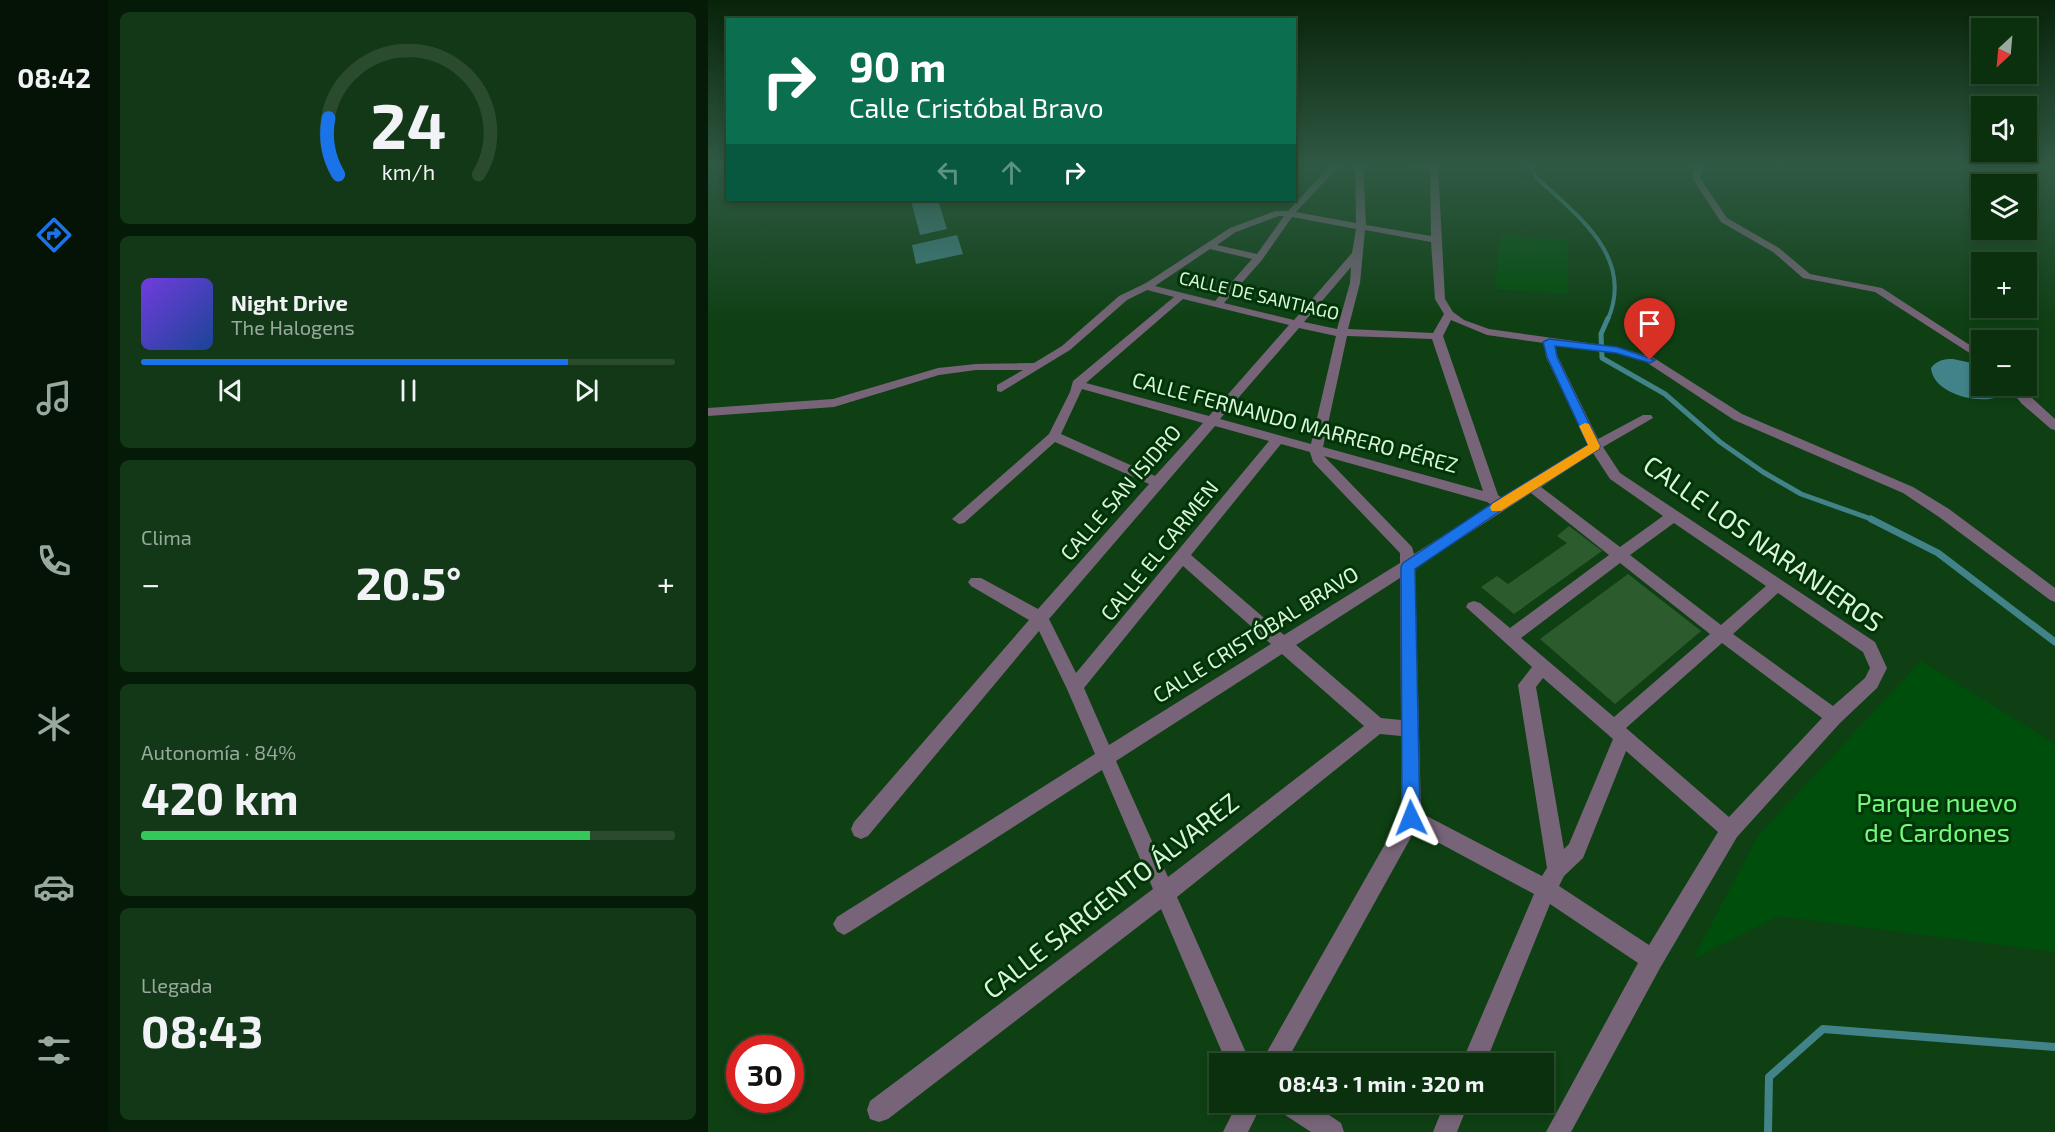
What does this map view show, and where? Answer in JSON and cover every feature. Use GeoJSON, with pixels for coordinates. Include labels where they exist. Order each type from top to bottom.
{"type":"FeatureCollection","features":[{"type":"Feature","properties":{"kind":"street"},"geometry":{"type":"LineString","coordinates":[[1001,388],[1066,348],[1123,298],[1146,287],[1233,230],[1263,218]]}},
{"type":"Feature","properties":{"kind":"street"},"geometry":{"type":"LineString","coordinates":[[1217,305],[1259,258],[1287,218]]}},
{"type":"Feature","properties":{"kind":"street"},"geometry":{"type":"LineString","coordinates":[[1311,218],[1436,240]]}},
{"type":"Feature","properties":{"kind":"street"},"geometry":{"type":"LineString","coordinates":[[1278,1053],[1411,818],[1407,551],[1318,459],[1316,451],[1355,283],[1361,218]]}},
{"type":"Feature","properties":{"kind":"street"},"geometry":{"type":"LineString","coordinates":[[1435,218],[1440,299],[1449,314],[1460,322],[1487,332],[1617,350],[1650,360],[1738,417],[1908,490],[1944,513],[2055,596]]}},
{"type":"Feature","properties":{"kind":"street"},"geometry":{"type":"LineString","coordinates":[[1723,218],[1732,226],[1776,250],[1807,276],[1878,290],[1971,351]]}},
{"type":"Feature","properties":{"kind":"street"},"geometry":{"type":"LineString","coordinates":[[1208,246],[1259,258]]}},
{"type":"Feature","properties":{"kind":"street","name":"CALLE SAN ISIDRO"},"geometry":{"type":"LineString","coordinates":[[861,830],[1040,618],[1357,254]]}},
{"type":"Feature","properties":{"kind":"street","name":"CALLE DE SANTIAGO"},"geometry":{"type":"LineString","coordinates":[[1146,287],[1329,332],[1437,336]]}},
{"type":"Feature","properties":{"kind":"street"},"geometry":{"type":"LineString","coordinates":[[959,519],[1054,436],[1076,392],[1077,384],[1181,296]]}},
{"type":"Feature","properties":{"kind":"street"},"geometry":{"type":"LineString","coordinates":[[1449,314],[1437,336],[1496,501]]}},
{"type":"Feature","properties":{"kind":"street"},"geometry":{"type":"LineString","coordinates":[[1549,342],[1552,357],[1594,446]]}},
{"type":"Feature","properties":{"kind":"street"},"geometry":{"type":"LineString","coordinates":[[708,412],[834,403],[938,372],[976,367],[1034,366]]}},
{"type":"Feature","properties":{"kind":"street","name":"CALLE FERNANDO MARRERO PÉREZ"},"geometry":{"type":"LineString","coordinates":[[1077,384],[1496,501]]}},
{"type":"Feature","properties":{"kind":"street"},"geometry":{"type":"LineString","coordinates":[[2022,396],[2055,426]]}},
{"type":"Feature","properties":{"kind":"street","name":"CALLE CRISTÓBAL BRAVO"},"geometry":{"type":"LineString","coordinates":[[844,924],[1408,567],[1496,501],[1532,487],[1594,446],[1647,418]]}},
{"type":"Feature","properties":{"kind":"street"},"geometry":{"type":"LineString","coordinates":[[1054,436],[1158,483]]}},
{"type":"Feature","properties":{"kind":"street","name":"CALLE EL CARMEN"},"geometry":{"type":"LineString","coordinates":[[1075,687],[1277,440]]}},
{"type":"Feature","properties":{"kind":"street","name":"CALLE LOS NARANJEROS"},"geometry":{"type":"LineString","coordinates":[[1558,1132],[1652,960],[1730,830],[1834,717],[1871,683],[1880,668],[1869,648],[1615,476],[1594,446]]}},
{"type":"Feature","properties":{"kind":"street"},"geometry":{"type":"LineString","coordinates":[[1532,487],[1721,634],[1834,717]]}},
{"type":"Feature","properties":{"kind":"street"},"geometry":{"type":"LineString","coordinates":[[1509,638],[1674,515]]}},
{"type":"Feature","properties":{"kind":"street"},"geometry":{"type":"LineString","coordinates":[[1183,557],[1377,726],[1408,728]]}},
{"type":"Feature","properties":{"kind":"street"},"geometry":{"type":"LineString","coordinates":[[976,582],[1040,618],[1075,687],[1234,1053]]}},
{"type":"Feature","properties":{"kind":"street"},"geometry":{"type":"LineString","coordinates":[[1478,1053],[1546,889],[1557,869],[1576,851],[1618,733],[1721,634],[1777,585]]}},
{"type":"Feature","properties":{"kind":"street"},"geometry":{"type":"LineString","coordinates":[[1474,608],[1730,830]]}},
{"type":"Feature","properties":{"kind":"street"},"geometry":{"type":"LineString","coordinates":[[1542,667],[1527,685],[1557,869]]}},
{"type":"Feature","properties":{"kind":"street","name":"CALLE SARGENTO ÁLVAREZ"},"geometry":{"type":"LineString","coordinates":[[879,1110],[1166,892],[1377,726]]}},
{"type":"Feature","properties":{"kind":"street"},"geometry":{"type":"LineString","coordinates":[[1411,818],[1546,889],[1652,960]]}},
{"type":"Feature","properties":{"kind":"street"},"geometry":{"type":"LineString","coordinates":[[1235,1132],[1245,1113]]}},
{"type":"Feature","properties":{"kind":"street"},"geometry":{"type":"LineString","coordinates":[[1304,1113],[1332,1132]]}},
{"type":"Feature","properties":{"kind":"street"},"geometry":{"type":"LineString","coordinates":[[1445,1132],[1453,1113]]}},
{"type":"Feature","properties":{"kind":"green space"},"geometry":{"type":"Polygon","coordinates":[[[1500,235],[1567,240],[1568,294],[1495,289],[1500,235]]]}},
{"type":"Feature","properties":{"kind":"green space","name":"Parque nuevo de Cardones"},"geometry":{"type":"Polygon","coordinates":[[[1921,661],[2055,744],[2055,952],[1778,916],[1693,959],[1758,836],[1921,661]]]}},
{"type":"Feature","properties":{"kind":"water"},"geometry":{"type":"Polygon","coordinates":[[[915,218],[944,218],[947,229],[920,235],[915,218]]]}},
{"type":"Feature","properties":{"kind":"water"},"geometry":{"type":"Polygon","coordinates":[[[957,235],[963,254],[916,264],[912,245],[957,235]]]}},
{"type":"Feature","properties":{"kind":"water"},"geometry":{"type":"Polygon","coordinates":[[[1941,360],[1971,363],[1971,396],[2000,396],[1973,399],[1950,392],[1940,385],[1931,368],[1941,360]]]}},
{"type":"Feature","properties":{"kind":"building"},"geometry":{"type":"Polygon","coordinates":[[[1569,526],[1602,551],[1514,614],[1481,587],[1497,576],[1508,584],[1567,543],[1557,536],[1569,526]]]}},
{"type":"Feature","properties":{"kind":"building"},"geometry":{"type":"Polygon","coordinates":[[[1628,574],[1701,631],[1615,704],[1540,639],[1628,574]]]}},
{"type":"Feature","properties":{"kind":"waterway"},"geometry":{"type":"LineString","coordinates":[[1579,218],[1608,256],[1614,276],[1614,296],[1608,319]]}},
{"type":"Feature","properties":{"kind":"waterway"},"geometry":{"type":"LineString","coordinates":[[1608,318],[1601,334],[1602,358],[1665,394],[1720,442],[1763,472],[1801,494],[1874,520]]}},
{"type":"Feature","properties":{"kind":"waterway"},"geometry":{"type":"LineString","coordinates":[[1871,519],[1938,553],[2055,642]]}},
{"type":"Feature","properties":{"kind":"waterway"},"geometry":{"type":"LineString","coordinates":[[1768,1132],[1769,1077],[1823,1029],[2055,1047]]}},
{"type":"Feature","properties":{"kind":"slow traffic"},"geometry":{"type":"LineString","coordinates":[[1496,508],[1594,446],[1585,426]]}},
{"type":"Feature","properties":{"kind":"route"},"geometry":{"type":"LineString","coordinates":[[1411,818],[1408,728],[1408,567],[1594,446],[1552,357],[1549,342],[1617,350],[1650,360]]}}]}
